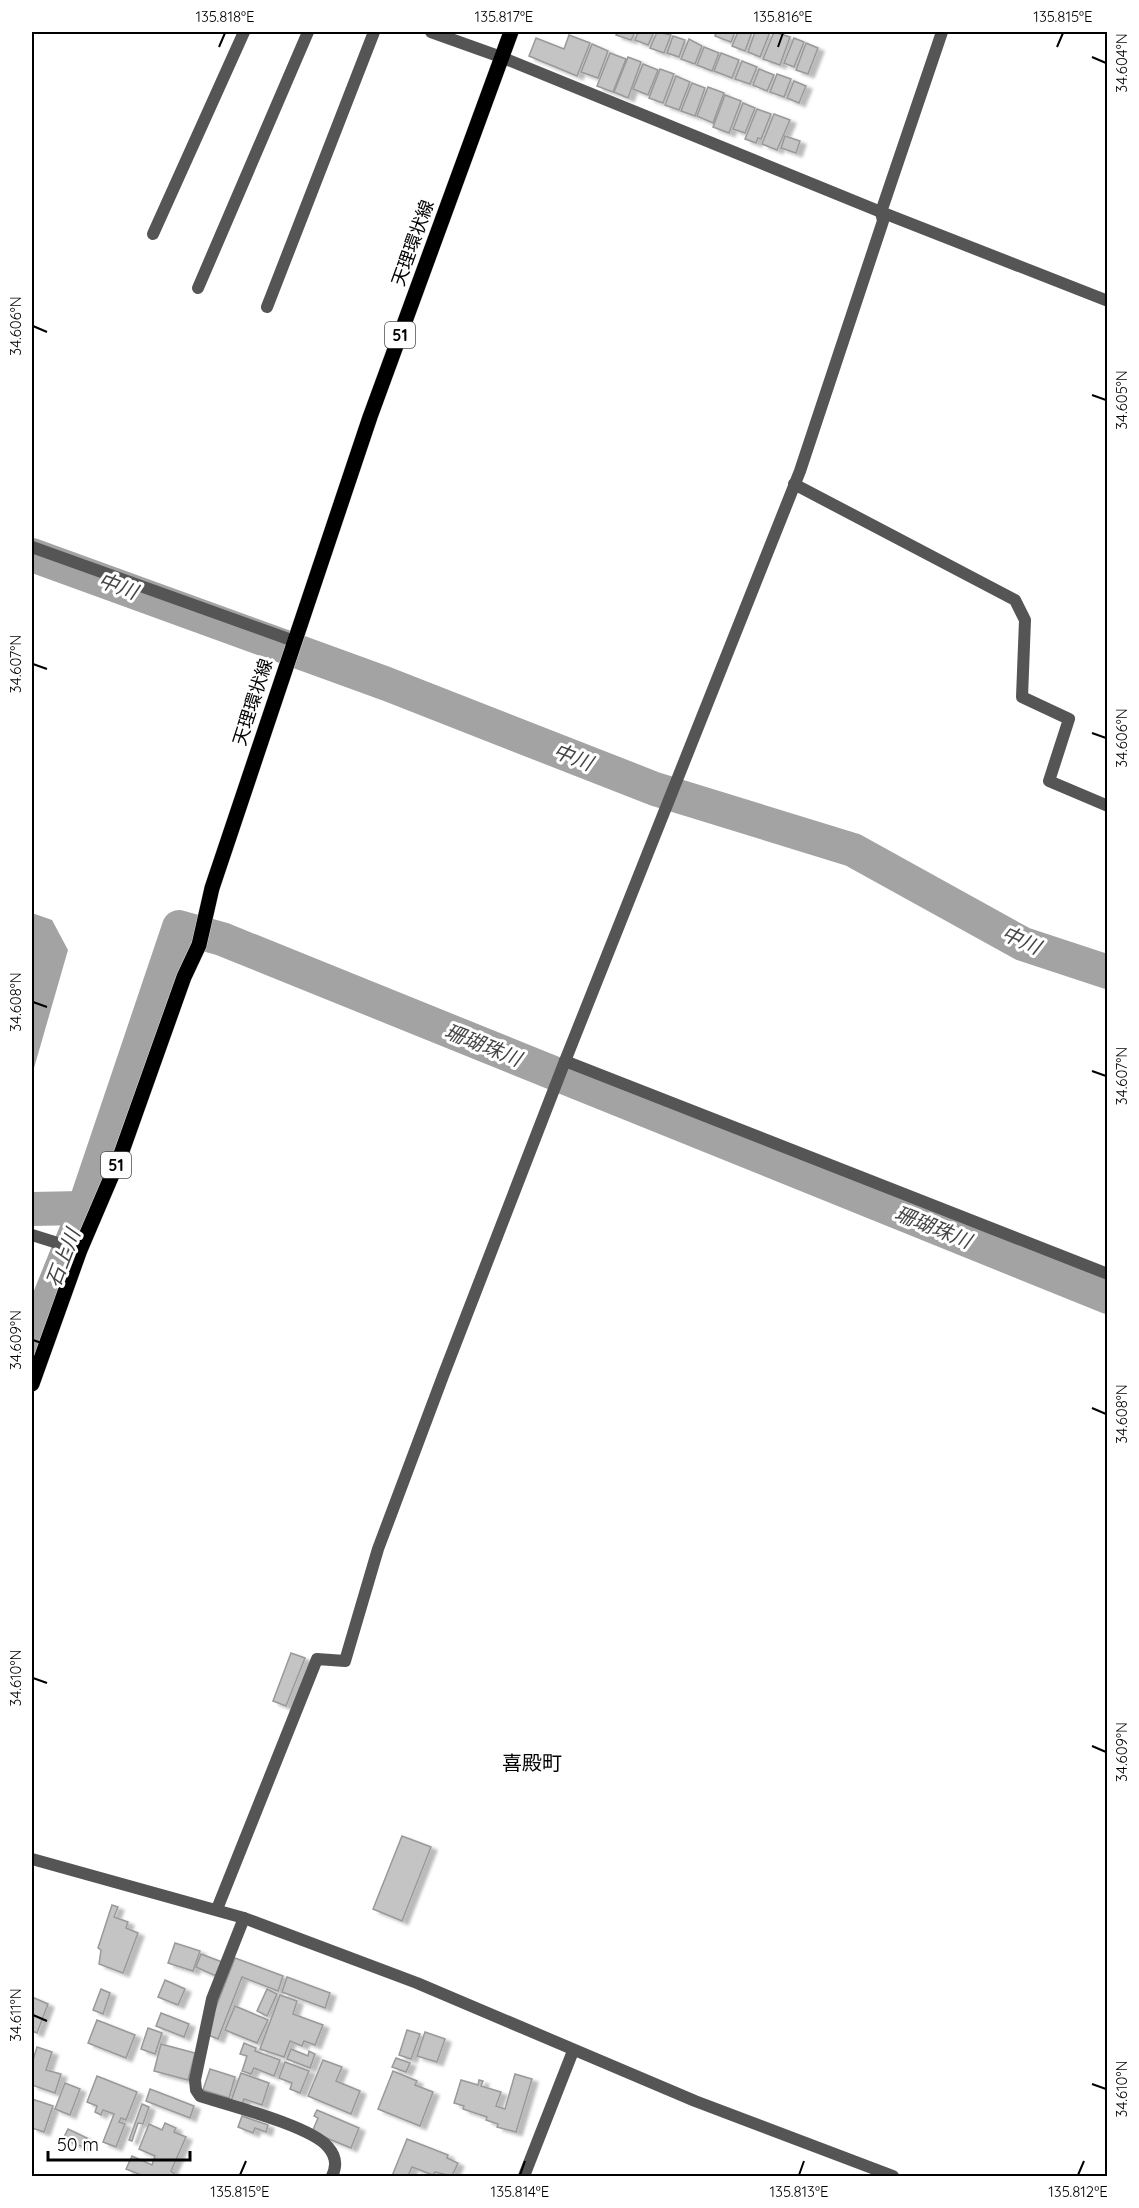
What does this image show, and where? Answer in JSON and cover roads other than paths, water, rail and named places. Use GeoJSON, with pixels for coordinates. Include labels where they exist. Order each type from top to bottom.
{"type":"FeatureCollection","features":[{"type":"Feature","properties":{"kind":"main road","name":"天理環状線"},"geometry":{"type":"LineString","coordinates":[[32,1384],[80,1250],[121,1154],[184,977],[200,945],[212,888],[370,417],[512,32]]}},
{"type":"Feature","properties":{"kind":"street"},"geometry":{"type":"LineString","coordinates":[[153,234],[244,32]]}},
{"type":"Feature","properties":{"kind":"street"},"geometry":{"type":"LineString","coordinates":[[198,288],[308,32]]}},
{"type":"Feature","properties":{"kind":"street"},"geometry":{"type":"LineString","coordinates":[[267,307],[374,32]]}},
{"type":"Feature","properties":{"kind":"street"},"geometry":{"type":"LineString","coordinates":[[431,32],[501,57],[880,212],[1107,301]]}},
{"type":"Feature","properties":{"kind":"street"},"geometry":{"type":"LineString","coordinates":[[217,1909],[317,1659],[345,1661],[378,1549],[553,1091],[800,471],[883,221],[880,212],[942,32]]}},
{"type":"Feature","properties":{"kind":"street"},"geometry":{"type":"LineString","coordinates":[[794,483],[1015,600],[1025,620],[1022,697],[1069,718],[1049,781],[1107,806]]}},
{"type":"Feature","properties":{"kind":"street"},"geometry":{"type":"LineString","coordinates":[[32,547],[294,641]]}},
{"type":"Feature","properties":{"kind":"street"},"geometry":{"type":"LineString","coordinates":[[564,1064],[1107,1274]]}},
{"type":"Feature","properties":{"kind":"street"},"geometry":{"type":"LineString","coordinates":[[32,1235],[80,1250]]}},
{"type":"Feature","properties":{"kind":"street"},"geometry":{"type":"LineString","coordinates":[[32,1859],[244,1918],[417,1983],[573,2051],[696,2101],[893,2176]]}},
{"type":"Feature","properties":{"kind":"street"},"geometry":{"type":"LineString","coordinates":[[244,1918],[212,1999],[195,2080],[196,2090],[200,2096],[302,2130],[327,2145],[334,2158],[336,2169],[332,2176]]}},
{"type":"Feature","properties":{"kind":"street"},"geometry":{"type":"LineString","coordinates":[[524,2176],[573,2051]]}},
{"type":"Feature","properties":{"kind":"waterway","name":"中川"},"geometry":{"type":"LineString","coordinates":[[32,555],[387,684],[655,789],[853,850],[1023,944],[1108,972]]}},
{"type":"Feature","properties":{"kind":"waterway","name":"珊瑚珠川"},"geometry":{"type":"LineString","coordinates":[[32,1341],[77,1229],[179,927],[222,939],[1108,1297]]}},
{"type":"Feature","properties":{"kind":"waterway","name":"珊瑚珠川"},"geometry":{"type":"LineString","coordinates":[[32,1209],[82,1208]]}},
{"type":"Feature","properties":{"kind":"district","name":"喜殿町"},"geometry":{"type":"Point","coordinates":[532,1763]}},
{"type":"Feature","properties":{"kind":"water label","name":"石上川"},"geometry":{"type":"Point","coordinates":[63,1258]}}]}
